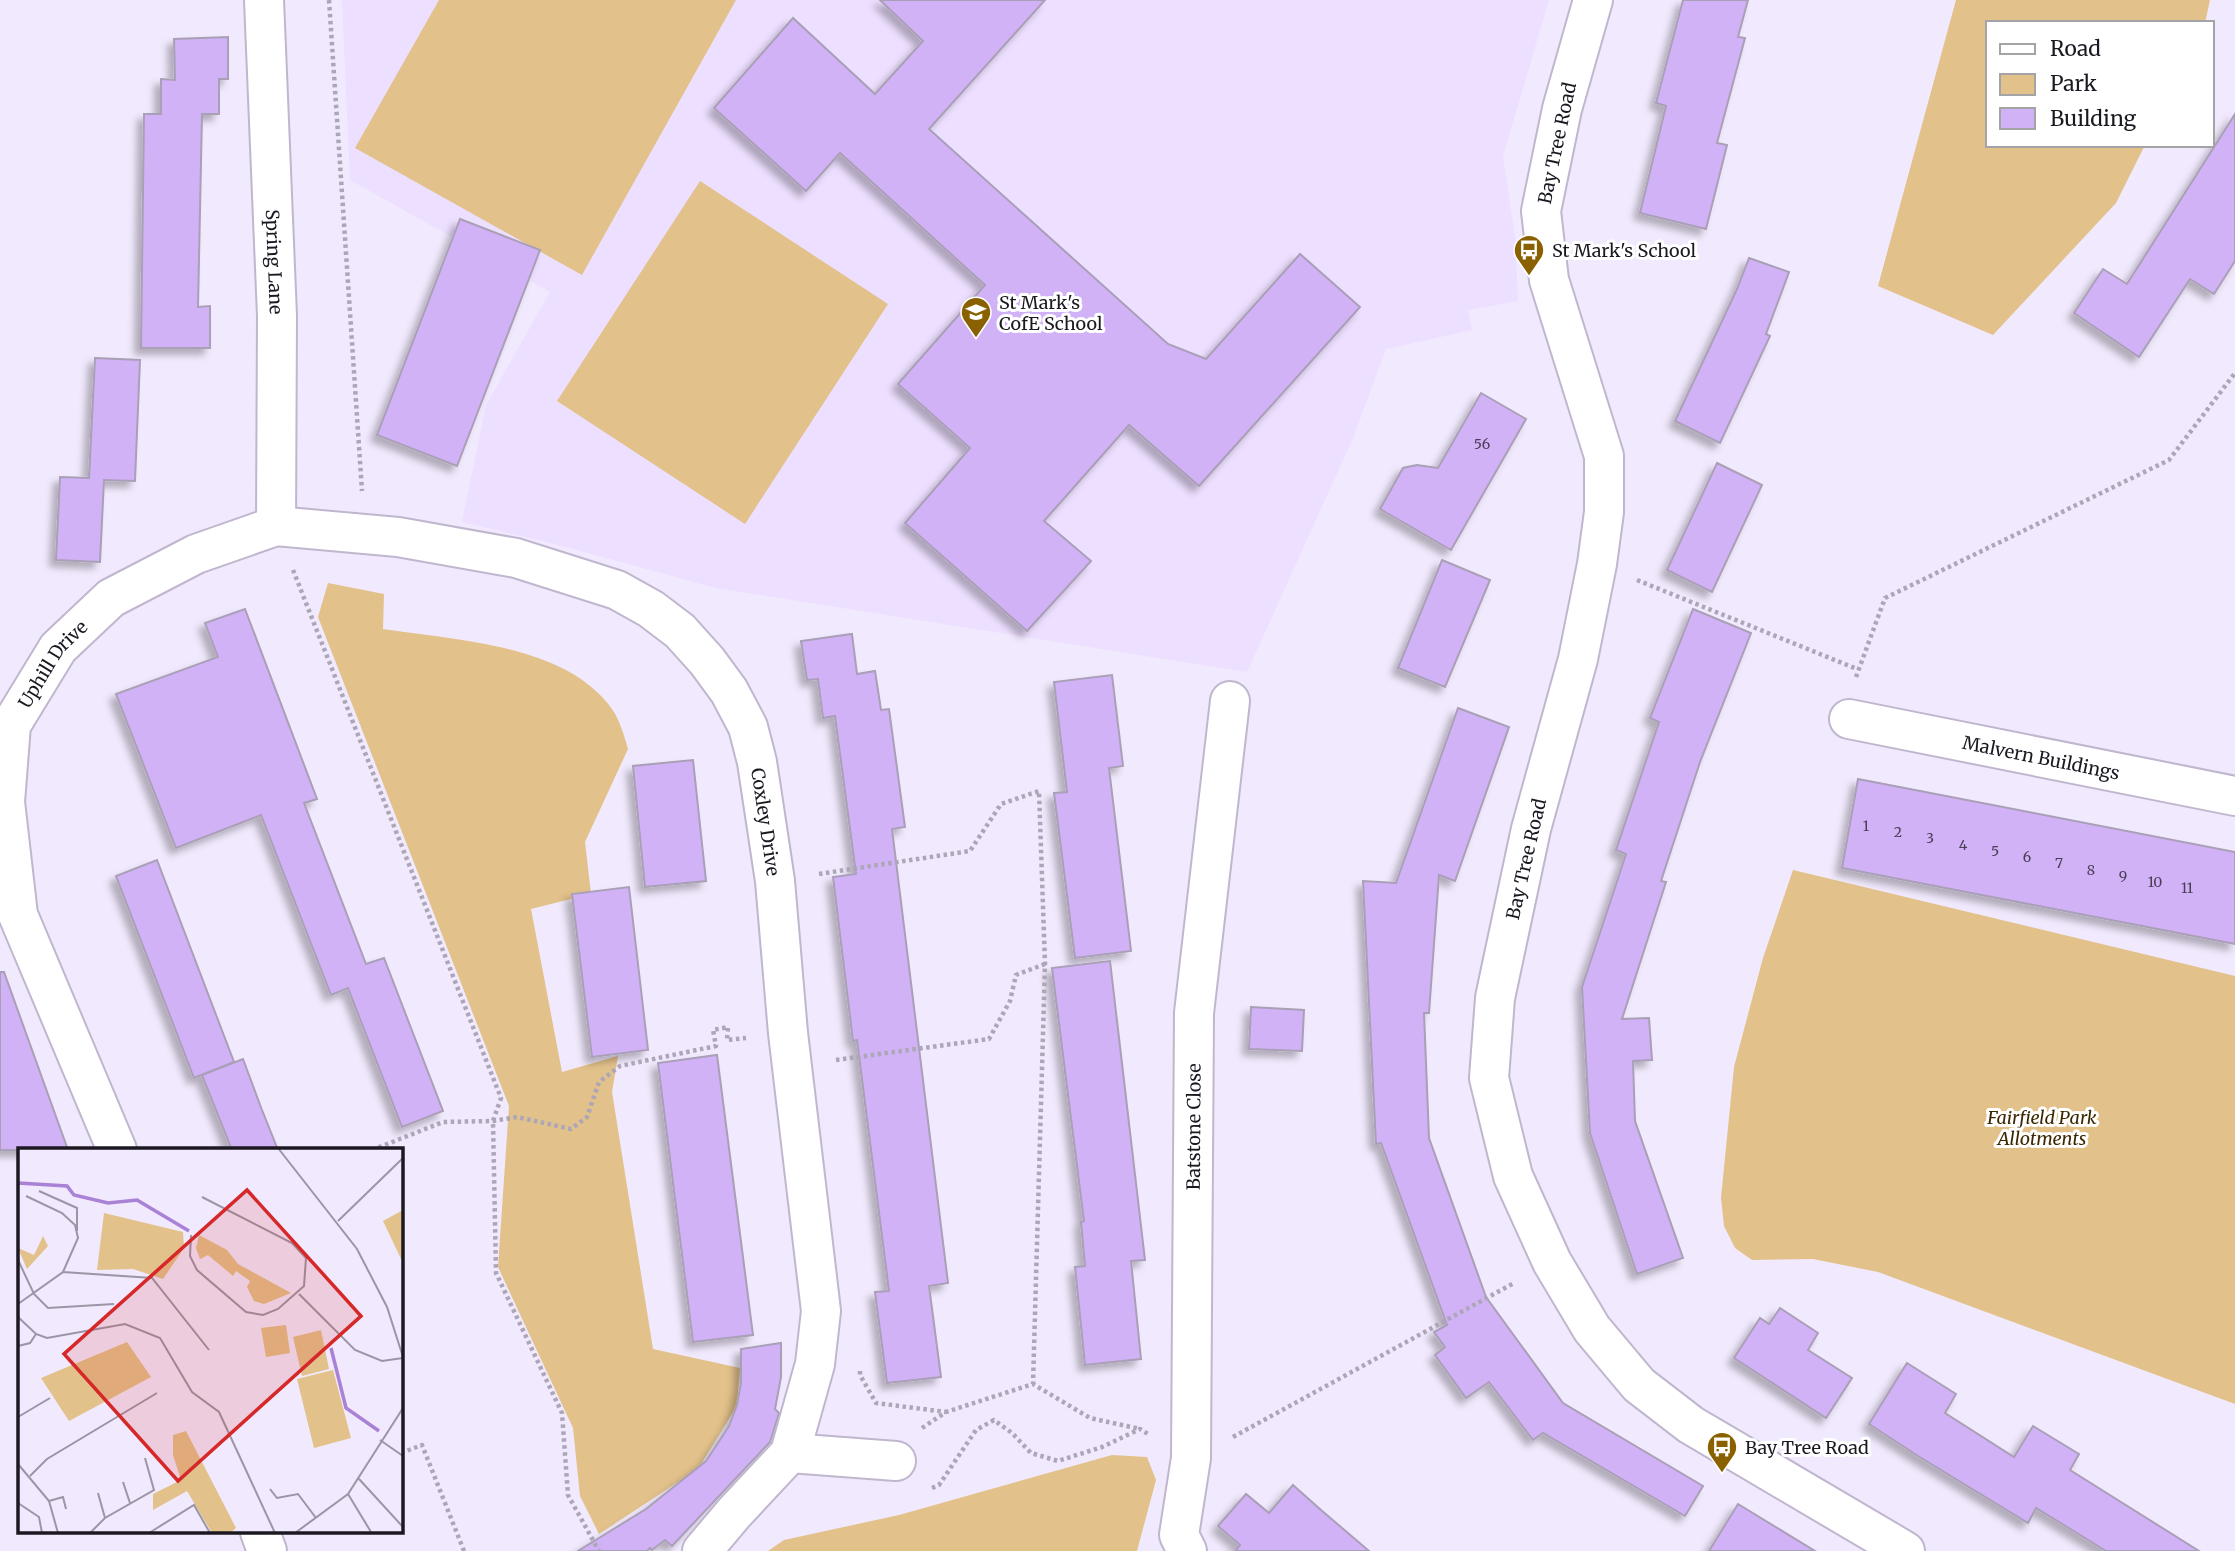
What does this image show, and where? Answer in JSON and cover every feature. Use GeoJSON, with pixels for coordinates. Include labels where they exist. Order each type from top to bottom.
{"type":"FeatureCollection","features":[{"type":"Feature","properties":{"kind":"street","name":"Spring Lane"},"geometry":{"type":"LineString","coordinates":[[264,0],[277,316],[276,526]]}},
{"type":"Feature","properties":{"kind":"street","name":"Bay Tree Road"},"geometry":{"type":"LineString","coordinates":[[1593,0],[1562,108],[1541,211],[1549,280],[1604,456],[1604,512],[1597,564],[1578,659],[1531,829],[1495,998],[1489,1078],[1513,1176],[1552,1262],[1592,1329],[1639,1385],[1691,1425],[1905,1551]]}},
{"type":"Feature","properties":{"kind":"street","name":"Coxley Drive"},"geometry":{"type":"LineString","coordinates":[[276,526],[398,537],[516,558],[617,590],[652,609],[680,631],[722,681],[748,727],[757,762],[775,881],[788,1033],[821,1311],[815,1364],[790,1453],[702,1551]]}},
{"type":"Feature","properties":{"kind":"street","name":"Uphill Drive"},"geometry":{"type":"LineString","coordinates":[[116,1148],[18,915],[5,802],[11,725],[58,648],[111,598],[196,554],[276,526]]}},
{"type":"Feature","properties":{"kind":"street","name":"Batstone Close"},"geometry":{"type":"LineString","coordinates":[[1187,1551],[1179,1535],[1191,1458],[1194,1013],[1230,701]]}},
{"type":"Feature","properties":{"kind":"street","name":"Malvern Buildings"},"geometry":{"type":"LineString","coordinates":[[1849,719],[2235,796]]}},
{"type":"Feature","properties":{"kind":"street"},"geometry":{"type":"LineString","coordinates":[[790,1453],[896,1461]]}},
{"type":"Feature","properties":{"kind":"street"},"geometry":{"type":"LineString","coordinates":[[261,1534],[267,1551]]}},
{"type":"Feature","properties":{"kind":"path"},"geometry":{"type":"LineString","coordinates":[[329,0],[365,534]]}},
{"type":"Feature","properties":{"kind":"path"},"geometry":{"type":"LineString","coordinates":[[1849,719],[1857,669],[1885,598],[2169,460],[2235,373]]}},
{"type":"Feature","properties":{"kind":"path"},"geometry":{"type":"LineString","coordinates":[[2230,379],[2235,384]]}},
{"type":"Feature","properties":{"kind":"path"},"geometry":{"type":"LineString","coordinates":[[276,526],[501,1098],[493,1121],[496,1273],[562,1413],[568,1494],[599,1551]]}},
{"type":"Feature","properties":{"kind":"path"},"geometry":{"type":"LineString","coordinates":[[1597,564],[1857,669]]}},
{"type":"Feature","properties":{"kind":"path"},"geometry":{"type":"LineString","coordinates":[[775,881],[970,851],[1001,804],[1039,791],[1045,964],[1033,1384]]}},
{"type":"Feature","properties":{"kind":"path"},"geometry":{"type":"LineString","coordinates":[[832,1060],[989,1039],[1010,1001],[1016,975],[1045,964]]}},
{"type":"Feature","properties":{"kind":"path"},"geometry":{"type":"LineString","coordinates":[[377,1148],[443,1122],[493,1121],[517,1117],[571,1129],[587,1117],[599,1082],[620,1066],[716,1046],[713,1030]]}},
{"type":"Feature","properties":{"kind":"path"},"geometry":{"type":"LineString","coordinates":[[1240,1434],[1552,1262]]}},
{"type":"Feature","properties":{"kind":"path"},"geometry":{"type":"LineString","coordinates":[[1140,1429],[1102,1447],[1058,1461],[1031,1453],[1012,1433],[994,1420],[976,1430],[939,1485],[922,1493],[899,1478],[896,1461],[903,1441],[946,1412],[1033,1384],[1090,1418],[1140,1429],[1191,1458]]}},
{"type":"Feature","properties":{"kind":"path"},"geometry":{"type":"LineString","coordinates":[[402,1453],[422,1445],[464,1551]]}},
{"type":"Feature","properties":{"kind":"shaded area","name":"St Mark's CofE School"},"geometry":{"type":"Polygon","coordinates":[[[342,0],[1549,0],[1503,156],[1515,237],[1518,301],[1468,310],[1472,330],[1386,349],[1353,438],[1247,672],[716,588],[462,522],[486,405],[550,292],[350,180],[342,0]]]}},
{"type":"Feature","properties":{"kind":"green space"},"geometry":{"type":"Polygon","coordinates":[[[439,0],[736,0],[582,275],[355,148],[439,0]]]}},
{"type":"Feature","properties":{"kind":"green space"},"geometry":{"type":"Polygon","coordinates":[[[1956,0],[2210,0],[2205,21],[1986,21],[1986,147],[2144,147],[2116,203],[1993,335],[1878,286],[1956,0]]]}},
{"type":"Feature","properties":{"kind":"green space"},"geometry":{"type":"Polygon","coordinates":[[[700,181],[888,304],[745,524],[557,401],[700,181]]]}},
{"type":"Feature","properties":{"kind":"green space"},"geometry":{"type":"Polygon","coordinates":[[[328,583],[384,594],[383,629],[507,649],[538,658],[567,671],[592,687],[612,709],[620,723],[628,749],[585,842],[591,894],[531,909],[562,1072],[618,1056],[612,1092],[653,1349],[740,1368],[737,1406],[698,1469],[599,1534],[580,1496],[573,1428],[498,1267],[509,1106],[318,617],[328,583]]]}},
{"type":"Feature","properties":{"kind":"green space","name":"Fairfield Park Allotments"},"geometry":{"type":"Polygon","coordinates":[[[1793,870],[2235,976],[2235,1404],[1878,1272],[1813,1259],[1752,1260],[1735,1248],[1724,1226],[1721,1198],[1734,1067],[1763,958],[1793,870]]]}},
{"type":"Feature","properties":{"kind":"green space"},"geometry":{"type":"Polygon","coordinates":[[[1112,1455],[1147,1457],[1156,1480],[1137,1551],[768,1551],[784,1540],[899,1515],[1112,1455]]]}},
{"type":"Feature","properties":{"kind":"building"},"geometry":{"type":"Polygon","coordinates":[[[880,0],[1045,0],[929,129],[1168,344],[1206,359],[1300,254],[1360,307],[1199,486],[1129,425],[1044,521],[1091,561],[1027,631],[905,523],[970,448],[898,384],[985,285],[840,153],[806,191],[714,108],[793,18],[875,94],[923,41],[880,0]]]}},
{"type":"Feature","properties":{"kind":"building"},"geometry":{"type":"Polygon","coordinates":[[[1683,0],[1748,0],[1738,37],[1745,38],[1717,143],[1727,145],[1706,229],[1640,213],[1666,106],[1656,103],[1683,0]]]}},
{"type":"Feature","properties":{"kind":"building"},"geometry":{"type":"Polygon","coordinates":[[[228,37],[228,79],[219,79],[219,114],[202,114],[198,307],[210,306],[210,348],[141,348],[144,114],[161,114],[161,79],[175,80],[174,39],[228,37]]]}},
{"type":"Feature","properties":{"kind":"building"},"geometry":{"type":"Polygon","coordinates":[[[2235,114],[2235,261],[2214,294],[2190,279],[2139,357],[2074,313],[2103,269],[2127,284],[2235,114]]]}},
{"type":"Feature","properties":{"kind":"building"},"geometry":{"type":"Polygon","coordinates":[[[460,219],[540,250],[457,466],[377,435],[460,219]]]}},
{"type":"Feature","properties":{"kind":"building"},"geometry":{"type":"Polygon","coordinates":[[[1749,258],[1789,272],[1766,334],[1770,336],[1720,443],[1675,421],[1749,258]]]}},
{"type":"Feature","properties":{"kind":"building"},"geometry":{"type":"Polygon","coordinates":[[[95,358],[140,360],[135,481],[104,480],[100,562],[56,560],[60,477],[89,478],[95,358]]]}},
{"type":"Feature","properties":{"kind":"building"},"geometry":{"type":"Polygon","coordinates":[[[1481,393],[1526,419],[1451,550],[1380,509],[1403,468],[1417,465],[1438,468],[1481,393]]]}},
{"type":"Feature","properties":{"kind":"building"},"geometry":{"type":"Polygon","coordinates":[[[1717,463],[1762,485],[1712,592],[1667,570],[1717,463]]]}},
{"type":"Feature","properties":{"kind":"building"},"geometry":{"type":"Polygon","coordinates":[[[1442,560],[1490,580],[1445,687],[1398,668],[1442,560]]]}},
{"type":"Feature","properties":{"kind":"building"},"geometry":{"type":"Polygon","coordinates":[[[245,609],[317,799],[304,803],[366,964],[384,958],[443,1111],[402,1127],[348,988],[331,995],[261,815],[176,848],[116,694],[218,657],[205,623],[245,609]]]}},
{"type":"Feature","properties":{"kind":"building"},"geometry":{"type":"Polygon","coordinates":[[[1693,609],[1751,633],[1700,762],[1661,881],[1666,882],[1622,1019],[1649,1018],[1652,1060],[1633,1061],[1635,1121],[1683,1258],[1637,1274],[1590,1133],[1582,987],[1626,854],[1616,850],[1659,722],[1650,718],[1693,609]]]}},
{"type":"Feature","properties":{"kind":"building"},"geometry":{"type":"Polygon","coordinates":[[[852,634],[857,674],[875,671],[881,710],[889,709],[905,827],[892,829],[948,1283],[929,1286],[941,1377],[887,1383],[875,1292],[889,1291],[857,1040],[853,1041],[833,877],[856,874],[835,716],[823,718],[818,679],[807,680],[801,641],[852,634]]]}},
{"type":"Feature","properties":{"kind":"building"},"geometry":{"type":"Polygon","coordinates":[[[1112,675],[1123,766],[1109,768],[1131,951],[1075,958],[1054,793],[1067,792],[1054,682],[1112,675]]]}},
{"type":"Feature","properties":{"kind":"building"},"geometry":{"type":"Polygon","coordinates":[[[1458,708],[1509,727],[1455,881],[1439,875],[1429,1013],[1424,1013],[1429,1138],[1486,1297],[1563,1403],[1703,1486],[1685,1516],[1543,1433],[1533,1440],[1489,1382],[1466,1398],[1435,1355],[1445,1347],[1434,1332],[1447,1325],[1381,1143],[1376,1144],[1363,881],[1396,883],[1458,708]]]}},
{"type":"Feature","properties":{"kind":"building"},"geometry":{"type":"Polygon","coordinates":[[[693,760],[706,881],[645,887],[633,766],[693,760]]]}},
{"type":"Feature","properties":{"kind":"building"},"geometry":{"type":"Polygon","coordinates":[[[1858,779],[2235,852],[2235,944],[1842,868],[1858,779]]]}},
{"type":"Feature","properties":{"kind":"building"},"geometry":{"type":"Polygon","coordinates":[[[157,860],[234,1062],[194,1078],[116,876],[157,860]]]}},
{"type":"Feature","properties":{"kind":"building"},"geometry":{"type":"Polygon","coordinates":[[[629,887],[648,1050],[592,1057],[572,894],[629,887]]]}},
{"type":"Feature","properties":{"kind":"building"},"geometry":{"type":"Polygon","coordinates":[[[1110,961],[1145,1260],[1131,1261],[1141,1359],[1085,1365],[1075,1267],[1085,1266],[1081,1222],[1084,1221],[1052,968],[1110,961]]]}},
{"type":"Feature","properties":{"kind":"building"},"geometry":{"type":"Polygon","coordinates":[[[0,972],[4,972],[67,1148],[0,1150],[0,972]]]}},
{"type":"Feature","properties":{"kind":"building"},"geometry":{"type":"Polygon","coordinates":[[[1251,1007],[1304,1010],[1302,1051],[1249,1049],[1251,1007]]]}},
{"type":"Feature","properties":{"kind":"building"},"geometry":{"type":"Polygon","coordinates":[[[717,1055],[753,1335],[693,1342],[658,1063],[717,1055]]]}},
{"type":"Feature","properties":{"kind":"building"},"geometry":{"type":"Polygon","coordinates":[[[243,1059],[277,1148],[231,1148],[202,1075],[243,1059]]]}},
{"type":"Feature","properties":{"kind":"building"},"geometry":{"type":"Polygon","coordinates":[[[1780,1308],[1818,1333],[1808,1350],[1852,1378],[1826,1418],[1734,1358],[1760,1318],[1769,1324],[1780,1308]]]}},
{"type":"Feature","properties":{"kind":"building"},"geometry":{"type":"Polygon","coordinates":[[[781,1343],[781,1377],[775,1409],[779,1413],[770,1442],[672,1546],[665,1540],[647,1551],[578,1551],[646,1509],[706,1461],[729,1426],[737,1405],[741,1383],[741,1349],[781,1343]]]}},
{"type":"Feature","properties":{"kind":"building"},"geometry":{"type":"Polygon","coordinates":[[[1907,1363],[1956,1394],[1945,1413],[2014,1457],[2033,1426],[2079,1454],[2070,1470],[2199,1551],[2106,1551],[2036,1508],[2028,1523],[1918,1456],[1869,1424],[1907,1363]]]}},
{"type":"Feature","properties":{"kind":"building"},"geometry":{"type":"Polygon","coordinates":[[[1293,1485],[1369,1551],[1235,1551],[1240,1545],[1218,1526],[1246,1494],[1269,1513],[1293,1485]]]}},
{"type":"Feature","properties":{"kind":"building"},"geometry":{"type":"Polygon","coordinates":[[[1738,1504],[1815,1551],[1709,1551],[1738,1504]]]}},
{"type":"Feature","properties":{"kind":"place","name":"St Mark's School"},"geometry":{"type":"Point","coordinates":[1529,277]}},
{"type":"Feature","properties":{"kind":"place","name":"St Mark's CofE School"},"geometry":{"type":"Point","coordinates":[976,339]}},
{"type":"Feature","properties":{"kind":"place","name":"Bay Tree Road"},"geometry":{"type":"Point","coordinates":[1722,1474]}}]}
